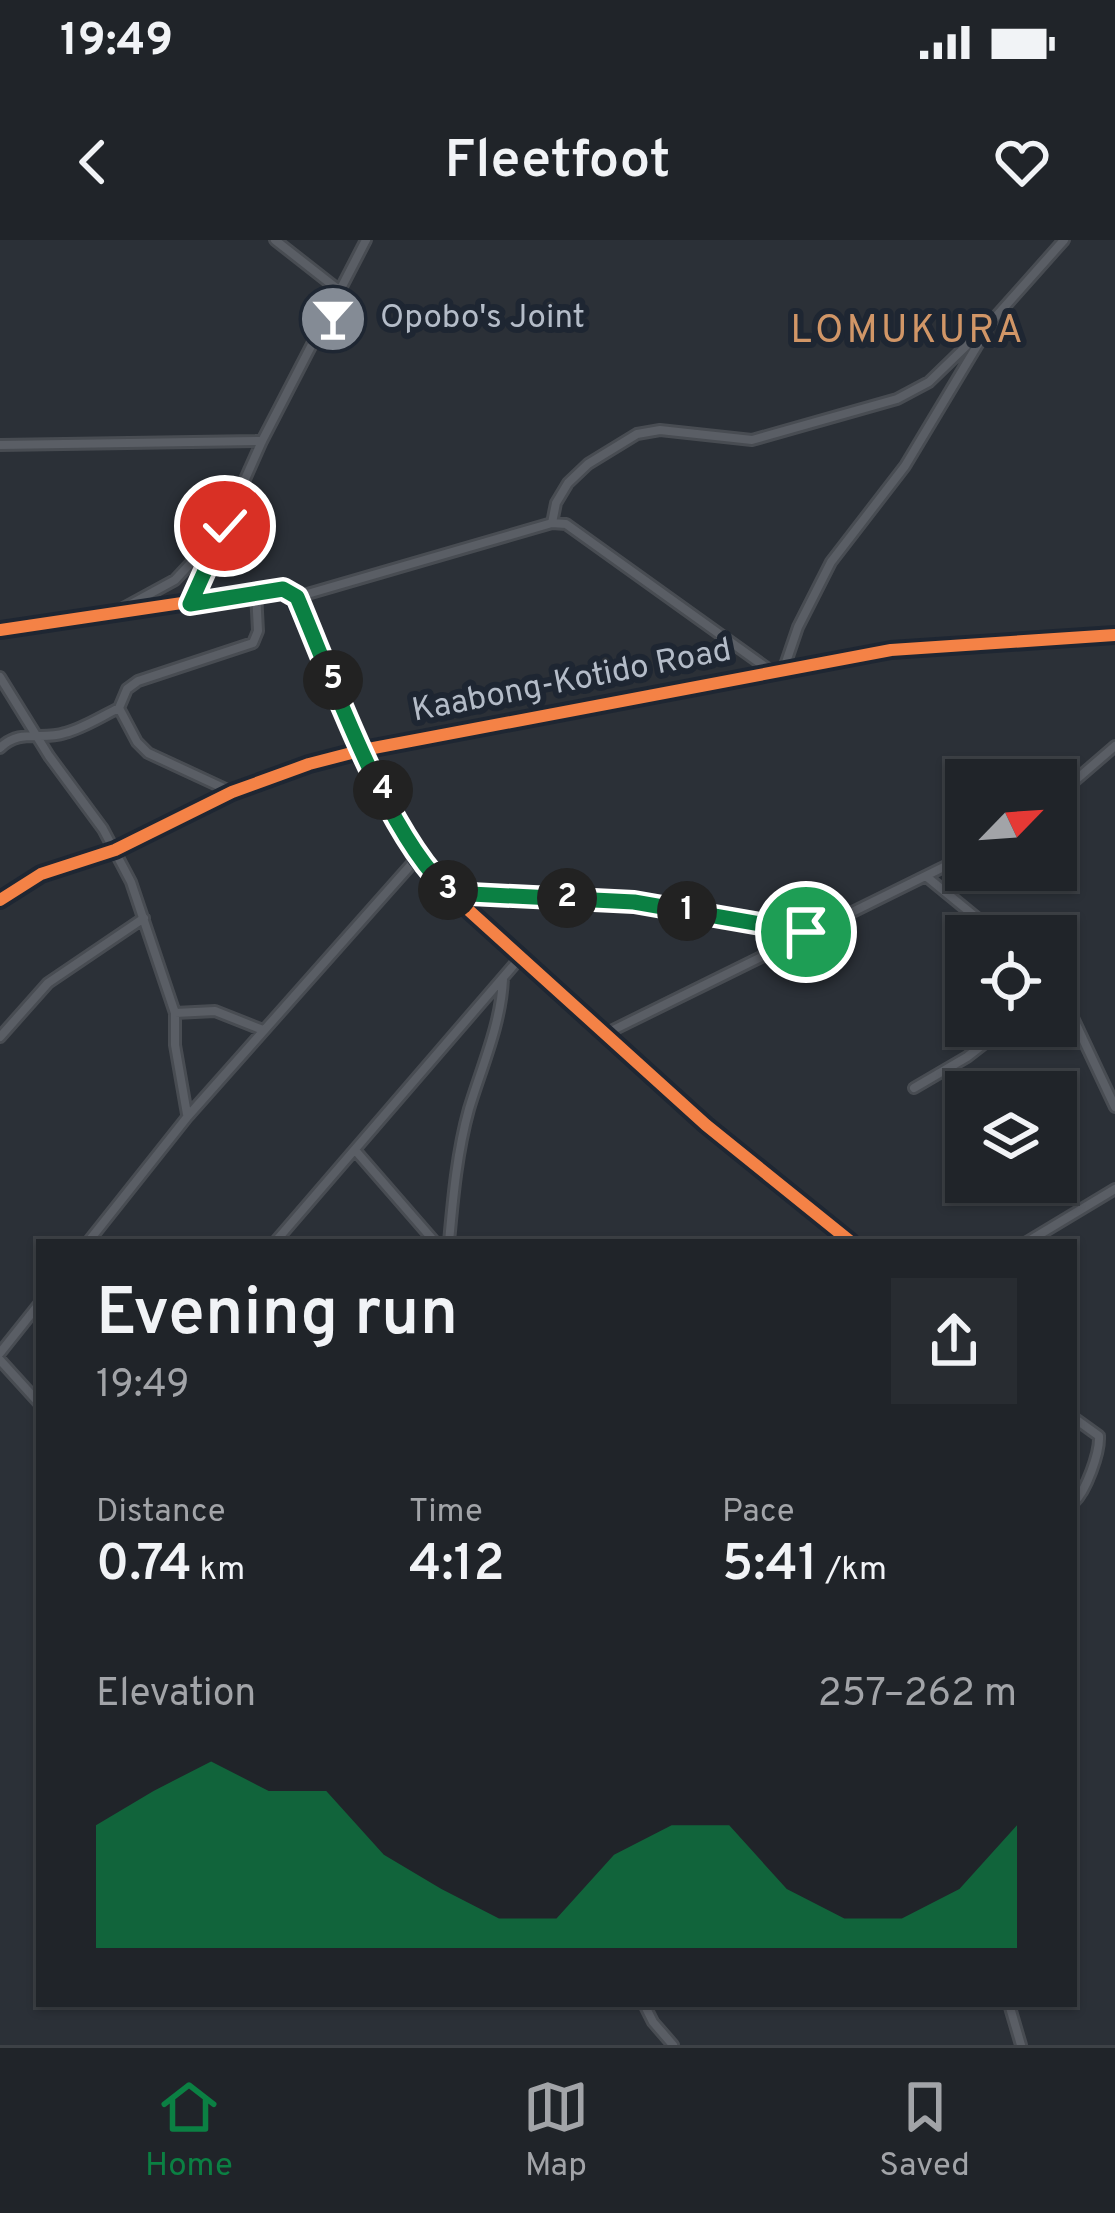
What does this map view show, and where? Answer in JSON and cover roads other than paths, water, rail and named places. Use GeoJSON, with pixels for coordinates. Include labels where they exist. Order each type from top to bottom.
{"type":"FeatureCollection","features":[{"type":"Feature","properties":{"kind":"street"},"geometry":{"type":"LineString","coordinates":[[275,240],[340,291]]}},
{"type":"Feature","properties":{"kind":"street"},"geometry":{"type":"LineString","coordinates":[[190,604],[262,441],[366,240]]}},
{"type":"Feature","properties":{"kind":"street"},"geometry":{"type":"LineString","coordinates":[[552,524],[556,503],[568,483],[588,464],[637,434],[660,430],[752,440],[897,399],[929,382],[1064,240]]}},
{"type":"Feature","properties":{"kind":"street"},"geometry":{"type":"LineString","coordinates":[[784,668],[823,575],[905,466],[992,320]]}},
{"type":"Feature","properties":{"kind":"street"},"geometry":{"type":"LineString","coordinates":[[0,445],[262,441]]}},
{"type":"Feature","properties":{"kind":"street"},"geometry":{"type":"LineString","coordinates":[[297,597],[552,524],[577,529],[771,670]]}},
{"type":"Feature","properties":{"kind":"street"},"geometry":{"type":"LineString","coordinates":[[111,615],[175,580],[225,526]]}},
{"type":"Feature","properties":{"kind":"street"},"geometry":{"type":"LineString","coordinates":[[0,630],[256,592],[283,589],[297,597],[363,750],[417,858],[519,958],[706,1125],[847,1239]]}},
{"type":"Feature","properties":{"kind":"street"},"geometry":{"type":"LineString","coordinates":[[0,748],[23,734],[65,733],[119,708],[138,681],[253,643],[258,632],[256,592]]}},
{"type":"Feature","properties":{"kind":"street","name":"Kaabong-Kotido Road"},"geometry":{"type":"LineString","coordinates":[[363,750],[891,650],[1115,635]]}},
{"type":"Feature","properties":{"kind":"street"},"geometry":{"type":"LineString","coordinates":[[0,677],[115,850],[144,918],[175,1013],[188,1116]]}},
{"type":"Feature","properties":{"kind":"street"},"geometry":{"type":"LineString","coordinates":[[119,708],[148,753],[232,792]]}},
{"type":"Feature","properties":{"kind":"street"},"geometry":{"type":"LineString","coordinates":[[1077,779],[1115,746]]}},
{"type":"Feature","properties":{"kind":"street"},"geometry":{"type":"LineString","coordinates":[[0,900],[41,874],[115,850],[232,792],[363,750]]}},
{"type":"Feature","properties":{"kind":"street"},"geometry":{"type":"LineString","coordinates":[[90,1239],[188,1116],[417,858]]}},
{"type":"Feature","properties":{"kind":"street"},"geometry":{"type":"LineString","coordinates":[[607,1033],[945,867]]}},
{"type":"Feature","properties":{"kind":"street"},"geometry":{"type":"LineString","coordinates":[[927,877],[973,915]]}},
{"type":"Feature","properties":{"kind":"street"},"geometry":{"type":"LineString","coordinates":[[451,893],[634,902],[806,932]]}},
{"type":"Feature","properties":{"kind":"street"},"geometry":{"type":"LineString","coordinates":[[0,1036],[49,982],[144,918]]}},
{"type":"Feature","properties":{"kind":"street"},"geometry":{"type":"LineString","coordinates":[[278,1239],[519,958]]}},
{"type":"Feature","properties":{"kind":"street"},"geometry":{"type":"LineString","coordinates":[[449,1239],[467,1118],[497,1017],[503,977]]}},
{"type":"Feature","properties":{"kind":"street"},"geometry":{"type":"LineString","coordinates":[[175,1013],[215,1011],[263,1030]]}},
{"type":"Feature","properties":{"kind":"street"},"geometry":{"type":"LineString","coordinates":[[1077,1034],[1115,1107]]}},
{"type":"Feature","properties":{"kind":"street"},"geometry":{"type":"LineString","coordinates":[[914,1088],[980,1047]]}},
{"type":"Feature","properties":{"kind":"street"},"geometry":{"type":"LineString","coordinates":[[355,1150],[432,1239]]}},
{"type":"Feature","properties":{"kind":"street"},"geometry":{"type":"LineString","coordinates":[[1032,1239],[1115,1189]]}},
{"type":"Feature","properties":{"kind":"street"},"geometry":{"type":"LineString","coordinates":[[36,1308],[0,1357],[36,1399]]}},
{"type":"Feature","properties":{"kind":"street"},"geometry":{"type":"LineString","coordinates":[[1077,1420],[1100,1436],[1077,1499]]}},
{"type":"Feature","properties":{"kind":"street"},"geometry":{"type":"LineString","coordinates":[[646,2007],[674,2045]]}},
{"type":"Feature","properties":{"kind":"street"},"geometry":{"type":"LineString","coordinates":[[1010,2007],[1021,2045]]}},
{"type":"Feature","properties":{"kind":"place","name":"Opobo's Joint"},"geometry":{"type":"Point","coordinates":[333,319]}},
{"type":"Feature","properties":{"kind":"district","name":"LOMUKURA"},"geometry":{"type":"Point","coordinates":[908,332]}}]}
